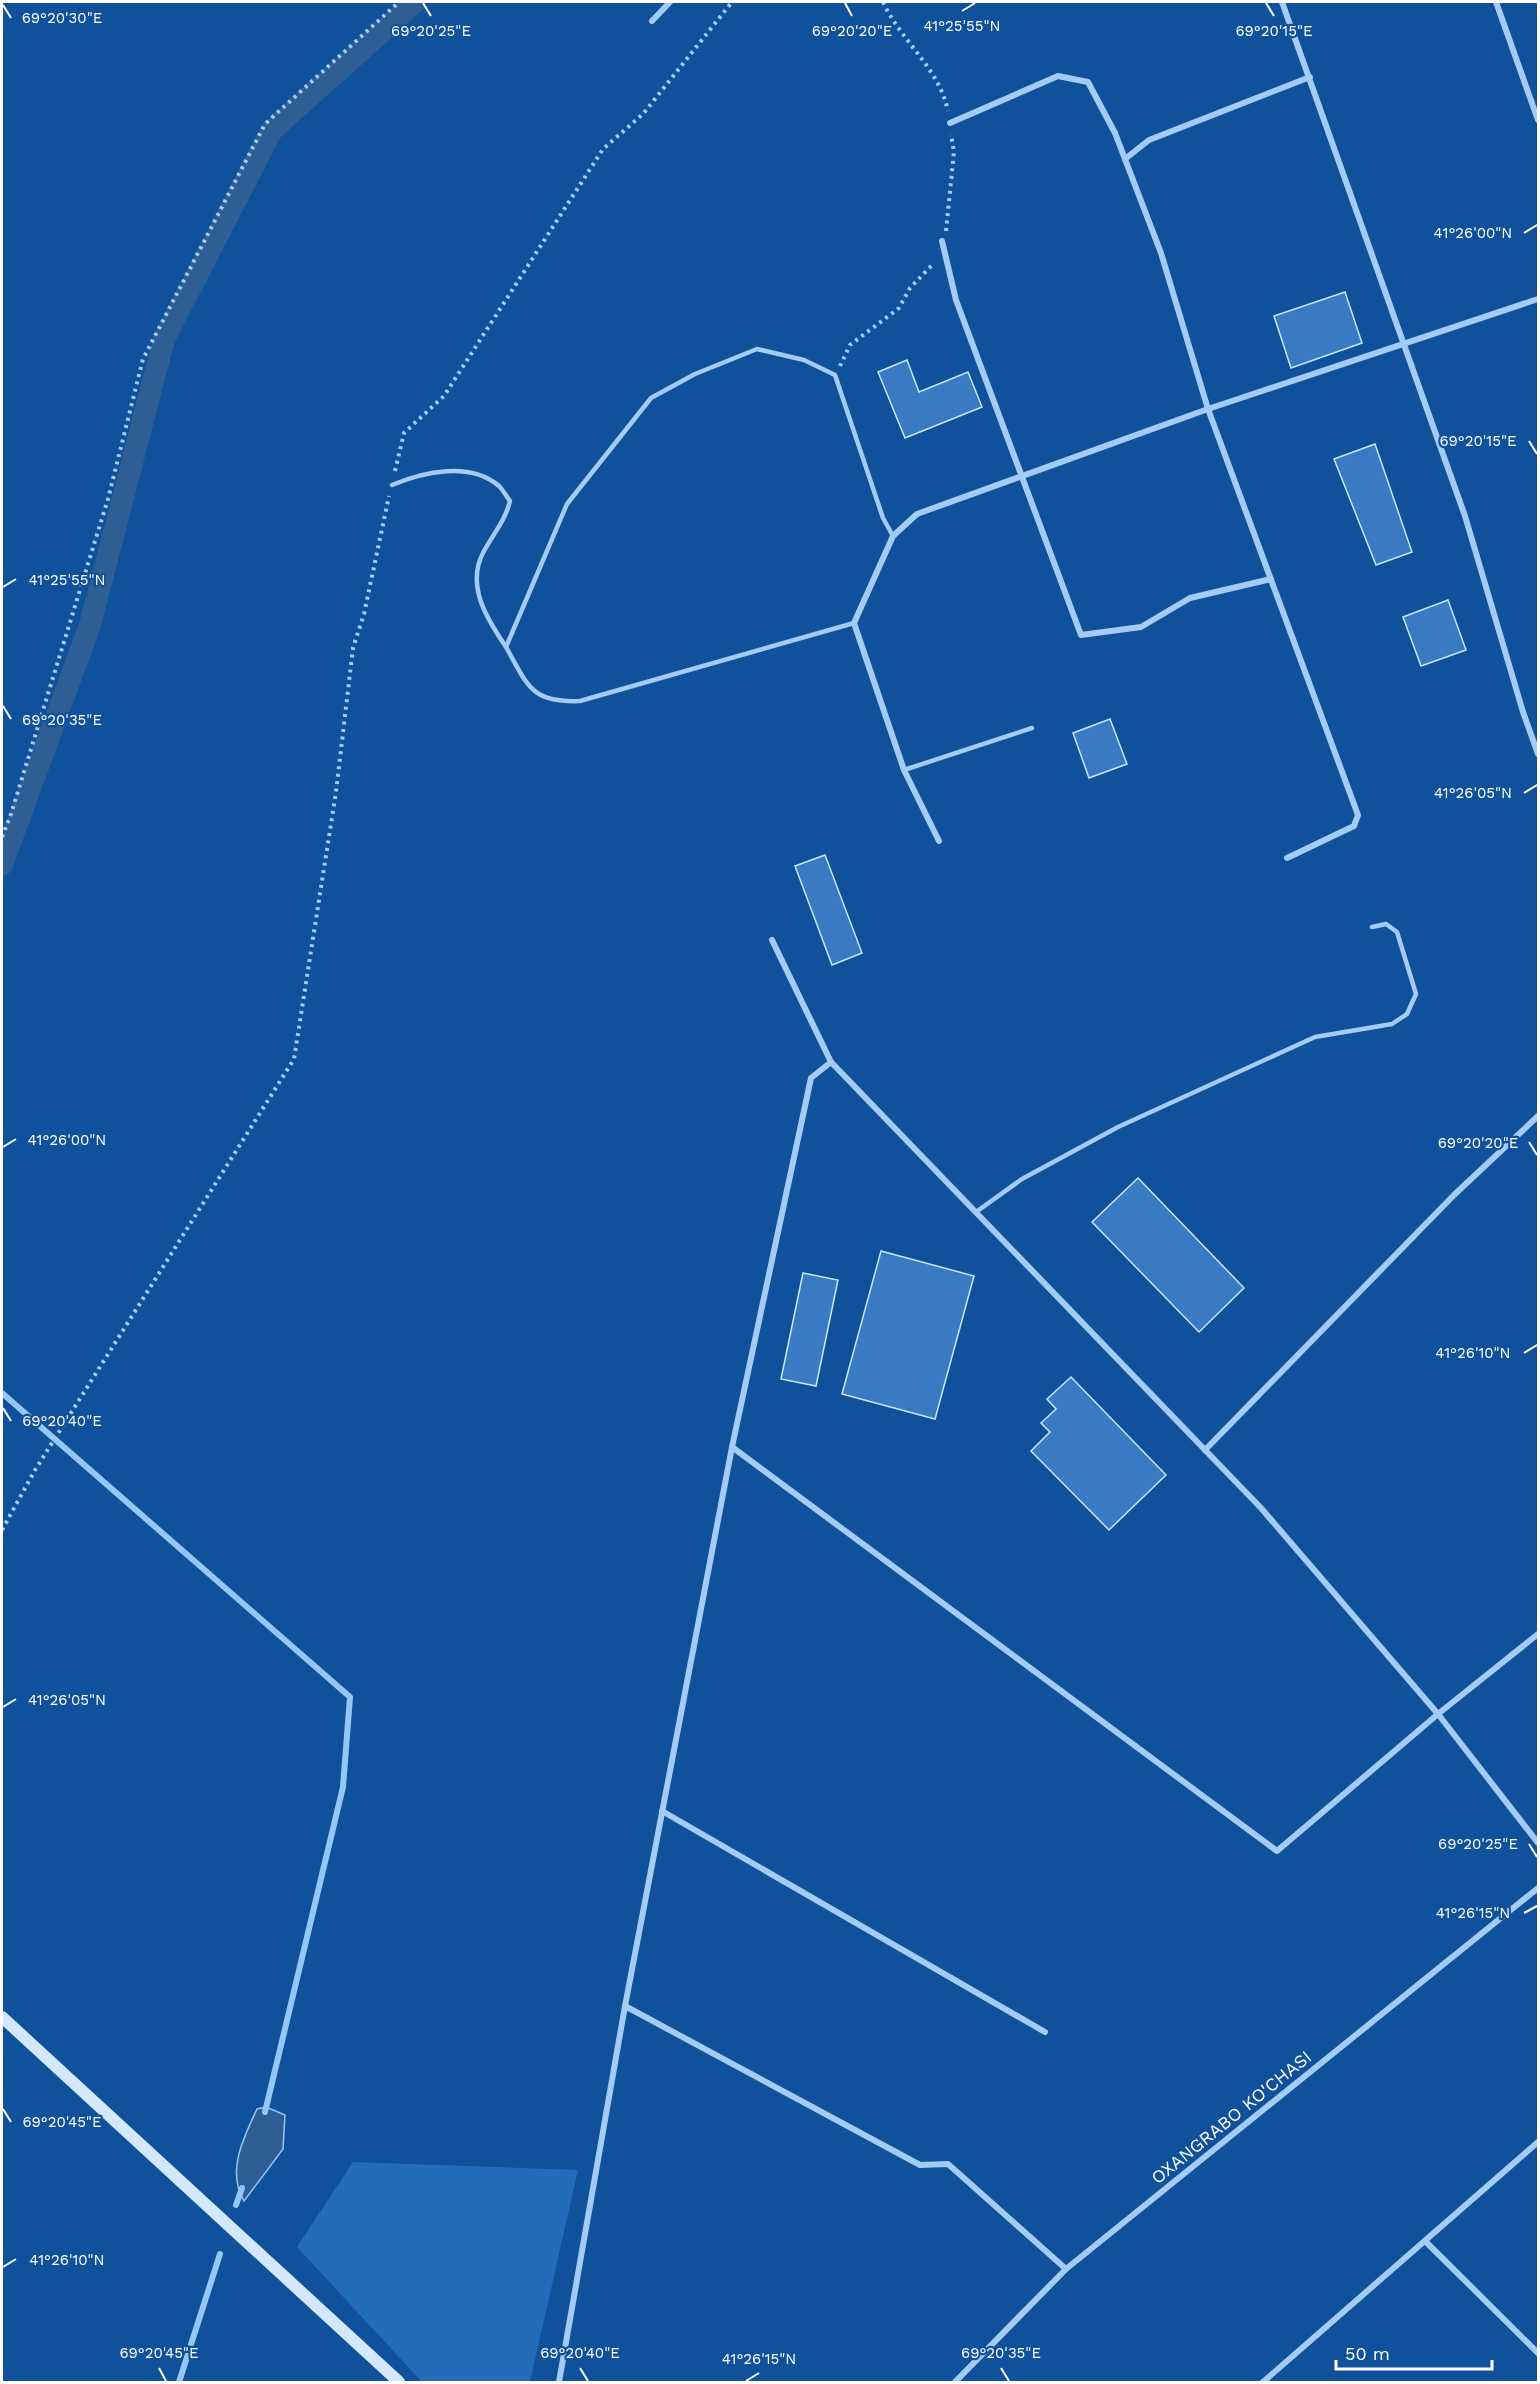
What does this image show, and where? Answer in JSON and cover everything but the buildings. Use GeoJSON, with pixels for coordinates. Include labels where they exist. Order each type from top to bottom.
{"type":"FeatureCollection","features":[{"type":"Feature","properties":{"kind":"street"},"geometry":{"type":"LineString","coordinates":[[652,21],[670,2]]}},
{"type":"Feature","properties":{"kind":"street"},"geometry":{"type":"LineString","coordinates":[[1282,2],[1465,516],[1523,712],[1539,754]]}},
{"type":"Feature","properties":{"kind":"street"},"geometry":{"type":"LineString","coordinates":[[1496,2],[1539,120]]}},
{"type":"Feature","properties":{"kind":"street"},"geometry":{"type":"LineString","coordinates":[[950,123],[1058,76],[1088,82],[1115,133],[1161,253],[1208,409],[1358,815],[1354,826],[1287,858]]}},
{"type":"Feature","properties":{"kind":"street"},"geometry":{"type":"LineString","coordinates":[[1125,159],[1149,140],[1310,77]]}},
{"type":"Feature","properties":{"kind":"street"},"geometry":{"type":"LineString","coordinates":[[942,241],[956,300],[1081,635],[1141,627],[1190,598],[1271,579]]}},
{"type":"Feature","properties":{"kind":"street"},"geometry":{"type":"LineString","coordinates":[[939,841],[904,770],[854,623],[893,536],[917,514],[1208,409],[1539,299]]}},
{"type":"Feature","properties":{"kind":"street"},"geometry":{"type":"LineString","coordinates":[[772,940],[831,1062],[1269,1517],[1438,1714],[1539,1844]]}},
{"type":"Feature","properties":{"kind":"street"},"geometry":{"type":"LineString","coordinates":[[559,2382],[625,2006],[732,1447],[811,1078],[831,1062]]}},
{"type":"Feature","properties":{"kind":"street"},"geometry":{"type":"LineString","coordinates":[[1205,1450],[1454,1195],[1539,1116]]}},
{"type":"Feature","properties":{"kind":"street"},"geometry":{"type":"LineString","coordinates":[[732,1447],[1277,1851],[1438,1714],[1539,1634]]}},
{"type":"Feature","properties":{"kind":"street"},"geometry":{"type":"LineString","coordinates":[[662,1811],[1045,2031]]}},
{"type":"Feature","properties":{"kind":"street","name":"OXANGRABO KO'CHASI"},"geometry":{"type":"LineString","coordinates":[[955,2382],[1066,2269],[1539,1888]]}},
{"type":"Feature","properties":{"kind":"street"},"geometry":{"type":"LineString","coordinates":[[625,2006],[920,2165],[948,2164],[1066,2269]]}},
{"type":"Feature","properties":{"kind":"street"},"geometry":{"type":"LineString","coordinates":[[2,2016],[399,2382]]}},
{"type":"Feature","properties":{"kind":"street"},"geometry":{"type":"LineString","coordinates":[[1263,2382],[1539,2142]]}},
{"type":"Feature","properties":{"kind":"street"},"geometry":{"type":"LineString","coordinates":[[1425,2241],[1539,2353]]}},
{"type":"Feature","properties":{"kind":"lane"},"geometry":{"type":"LineString","coordinates":[[506,647],[567,504],[651,398],[695,374],[757,349],[804,360],[835,375],[883,518],[893,536]]}},
{"type":"Feature","properties":{"kind":"lane"},"geometry":{"type":"LineString","coordinates":[[392,485],[421,473],[469,471],[499,486],[510,501],[506,518],[482,554],[476,589],[488,621],[506,647],[530,690],[556,702],[580,701],[854,623]]}},
{"type":"Feature","properties":{"kind":"lane"},"geometry":{"type":"LineString","coordinates":[[904,770],[1032,728]]}},
{"type":"Feature","properties":{"kind":"lane"},"geometry":{"type":"LineString","coordinates":[[976,1212],[1023,1179],[1149,1113],[1315,1037],[1392,1024],[1407,1014],[1416,994],[1398,932],[1386,924],[1372,927]]}},
{"type":"Feature","properties":{"kind":"path"},"geometry":{"type":"LineString","coordinates":[[2,837],[108,499],[142,359],[265,124],[399,2]]}},
{"type":"Feature","properties":{"kind":"path"},"geometry":{"type":"LineString","coordinates":[[2,1530],[35,1470],[294,1059],[336,792],[353,648],[364,614],[404,433],[444,396],[603,149],[643,114],[732,2]]}},
{"type":"Feature","properties":{"kind":"path"},"geometry":{"type":"LineString","coordinates":[[835,375],[850,345],[899,308],[910,288],[933,263],[945,232],[954,152],[946,101],[934,81],[929,66],[892,22],[883,2]]}},
{"type":"Feature","properties":{"kind":"shaded area"},"geometry":{"type":"Polygon","coordinates":[[[266,2107],[285,2115],[283,2149],[244,2201],[237,2178],[239,2154],[257,2109],[266,2107]]]}},
{"type":"Feature","properties":{"kind":"shaded area"},"geometry":{"type":"Polygon","coordinates":[[[353,2162],[578,2170],[530,2382],[422,2382],[297,2247],[353,2162]]]}},
{"type":"Feature","properties":{"kind":"waterway"},"geometry":{"type":"LineString","coordinates":[[2,865],[90,625],[164,339],[272,130],[415,2]]}},
{"type":"Feature","properties":{"kind":"waterway"},"geometry":{"type":"LineString","coordinates":[[2,1393],[350,1697],[343,1787],[265,2112]]}},
{"type":"Feature","properties":{"kind":"waterway"},"geometry":{"type":"LineString","coordinates":[[236,2205],[242,2188]]}},
{"type":"Feature","properties":{"kind":"waterway"},"geometry":{"type":"LineString","coordinates":[[179,2382],[220,2254]]}}]}
